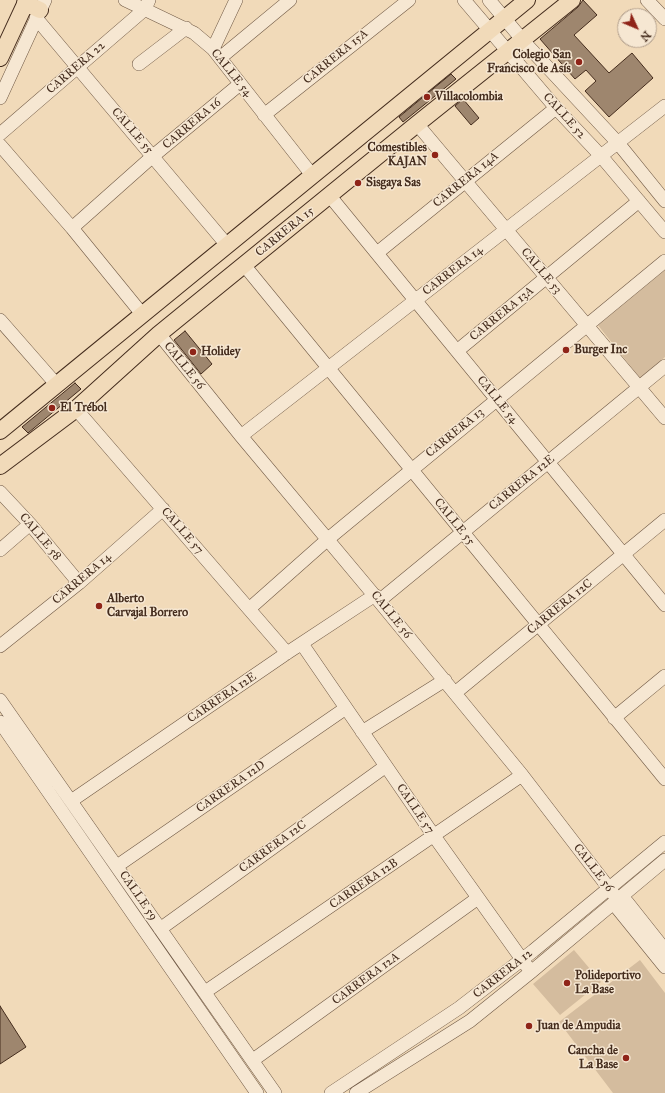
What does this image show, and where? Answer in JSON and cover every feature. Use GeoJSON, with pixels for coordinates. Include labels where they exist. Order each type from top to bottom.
{"type":"FeatureCollection","features":[{"type":"Feature","properties":{"kind":"main road"},"geometry":{"type":"LineString","coordinates":[[0,431],[527,0]]}},
{"type":"Feature","properties":{"kind":"main road","name":"CARRERA 15"},"geometry":{"type":"LineString","coordinates":[[0,466],[76,409],[159,334],[507,51],[572,0]]}},
{"type":"Feature","properties":{"kind":"main road"},"geometry":{"type":"LineString","coordinates":[[0,58],[26,1],[40,9]]}},
{"type":"Feature","properties":{"kind":"street","name":"CALLE 54"},"geometry":{"type":"LineString","coordinates":[[125,0],[147,5],[194,33],[216,53],[312,175]]}},
{"type":"Feature","properties":{"kind":"street"},"geometry":{"type":"LineString","coordinates":[[216,53],[236,0]]}},
{"type":"Feature","properties":{"kind":"street"},"geometry":{"type":"LineString","coordinates":[[216,53],[290,0]]}},
{"type":"Feature","properties":{"kind":"street","name":"CARRERA 15A"},"geometry":{"type":"LineString","coordinates":[[264,115],[408,0]]}},
{"type":"Feature","properties":{"kind":"street","name":"CALLE 52"},"geometry":{"type":"LineString","coordinates":[[464,0],[556,108],[601,156],[665,232]]}},
{"type":"Feature","properties":{"kind":"street","name":"CALLE 52"},"geometry":{"type":"LineString","coordinates":[[489,0],[522,39],[618,143],[663,195]]}},
{"type":"Feature","properties":{"kind":"street"},"geometry":{"type":"LineString","coordinates":[[647,0],[665,19]]}},
{"type":"Feature","properties":{"kind":"street","name":"CARRERA 22"},"geometry":{"type":"LineString","coordinates":[[0,134],[147,5]]}},
{"type":"Feature","properties":{"kind":"street"},"geometry":{"type":"LineString","coordinates":[[0,98],[40,9]]}},
{"type":"Feature","properties":{"kind":"street","name":"CALLE 55"},"geometry":{"type":"LineString","coordinates":[[40,9],[77,68],[227,245]]}},
{"type":"Feature","properties":{"kind":"street"},"geometry":{"type":"LineString","coordinates":[[139,64],[186,28]]}},
{"type":"Feature","properties":{"kind":"street","name":"CARRERA 16"},"geometry":{"type":"LineString","coordinates":[[72,228],[153,156],[240,84]]}},
{"type":"Feature","properties":{"kind":"street","name":"CARRERA 14"},"geometry":{"type":"LineString","coordinates":[[242,436],[665,106]]}},
{"type":"Feature","properties":{"kind":"street","name":"CARRERA 14A"},"geometry":{"type":"LineString","coordinates":[[377,253],[556,108]]}},
{"type":"Feature","properties":{"kind":"street","name":"CALLE 53"},"geometry":{"type":"LineString","coordinates":[[417,124],[665,418]]}},
{"type":"Feature","properties":{"kind":"street"},"geometry":{"type":"LineString","coordinates":[[0,145],[72,228],[142,314]]}},
{"type":"Feature","properties":{"kind":"street","name":"CALLE 54"},"geometry":{"type":"LineString","coordinates":[[330,195],[665,605]]}},
{"type":"Feature","properties":{"kind":"street","name":"CARRERA 13A"},"geometry":{"type":"LineString","coordinates":[[457,351],[639,201]]}},
{"type":"Feature","properties":{"kind":"street","name":"CARRERA 13"},"geometry":{"type":"LineString","coordinates":[[249,609],[328,539],[665,261]]}},
{"type":"Feature","properties":{"kind":"street","name":"CALLE 55"},"geometry":{"type":"LineString","coordinates":[[244,265],[665,779]]}},
{"type":"Feature","properties":{"kind":"street"},"geometry":{"type":"LineString","coordinates":[[0,320],[56,384]]}},
{"type":"Feature","properties":{"kind":"street","name":"CALLE 56"},"geometry":{"type":"LineString","coordinates":[[159,334],[522,775],[609,888],[618,905],[665,967]]}},
{"type":"Feature","properties":{"kind":"street","name":"CARRERA 12E"},"geometry":{"type":"LineString","coordinates":[[71,801],[287,653],[377,598],[462,532],[665,366]]}},
{"type":"Feature","properties":{"kind":"street","name":"CALLE 57"},"geometry":{"type":"LineString","coordinates":[[76,409],[287,653]]}},
{"type":"Feature","properties":{"kind":"street","name":"CALLE 58"},"geometry":{"type":"LineString","coordinates":[[0,492],[30,524],[78,583]]}},
{"type":"Feature","properties":{"kind":"street","name":"CARRERA 14"},"geometry":{"type":"LineString","coordinates":[[0,646],[78,583],[163,509]]}},
{"type":"Feature","properties":{"kind":"street","name":"CARRERA 12C"},"geometry":{"type":"LineString","coordinates":[[455,693],[665,520]]}},
{"type":"Feature","properties":{"kind":"street"},"geometry":{"type":"LineString","coordinates":[[0,550],[30,524]]}},
{"type":"Feature","properties":{"kind":"street","name":"CALLE 57"},"geometry":{"type":"LineString","coordinates":[[302,644],[434,836],[531,972]]}},
{"type":"Feature","properties":{"kind":"street"},"geometry":{"type":"LineString","coordinates":[[614,718],[665,676]]}},
{"type":"Feature","properties":{"kind":"street"},"geometry":{"type":"LineString","coordinates":[[362,732],[445,680]]}},
{"type":"Feature","properties":{"kind":"street","name":"CALLE 59"},"geometry":{"type":"LineString","coordinates":[[0,700],[275,1093]]}},
{"type":"Feature","properties":{"kind":"street","name":"CARRERA 12D"},"geometry":{"type":"LineString","coordinates":[[116,866],[346,708]]}},
{"type":"Feature","properties":{"kind":"street","name":"CALLE 59"},"geometry":{"type":"LineString","coordinates":[[0,722],[257,1093]]}},
{"type":"Feature","properties":{"kind":"street","name":"CARRERA 12C"},"geometry":{"type":"LineString","coordinates":[[160,929],[386,766]]}},
{"type":"Feature","properties":{"kind":"street","name":"CARRERA 12B"},"geometry":{"type":"LineString","coordinates":[[205,992],[522,775]]}},
{"type":"Feature","properties":{"kind":"street","name":"CARRERA 12"},"geometry":{"type":"LineString","coordinates":[[331,1093],[459,1008],[522,960],[665,842]]}},
{"type":"Feature","properties":{"kind":"street","name":"CARRERA 12"},"geometry":{"type":"LineString","coordinates":[[356,1093],[470,1021],[618,905],[665,860]]}},
{"type":"Feature","properties":{"kind":"street","name":"CARRERA 12A"},"geometry":{"type":"LineString","coordinates":[[253,1060],[478,898]]}},
{"type":"Feature","properties":{"kind":"street","name":"CALLE 56"},"geometry":{"type":"LineString","coordinates":[[618,905],[627,902],[665,950]]}},
{"type":"Feature","properties":{"kind":"shaded area"},"geometry":{"type":"Polygon","coordinates":[[[665,268],[665,357],[640,378],[597,324],[665,268]]]}},
{"type":"Feature","properties":{"kind":"shaded area","name":"Polideportivo La Base"},"geometry":{"type":"Polygon","coordinates":[[[574,950],[601,982],[560,1015],[533,984],[574,950]]]}},
{"type":"Feature","properties":{"kind":"shaded area","name":"Cancha de La Base"},"geometry":{"type":"Polygon","coordinates":[[[640,960],[665,993],[665,1093],[613,1093],[559,1022],[640,960]]]}},
{"type":"Feature","properties":{"kind":"building","name":"Colegio San Francisco de Asís"},"geometry":{"type":"Polygon","coordinates":[[[583,0],[597,15],[574,35],[609,73],[632,53],[653,78],[609,117],[585,91],[596,81],[586,70],[575,79],[540,39],[578,7],[583,0]]]}},
{"type":"Feature","properties":{"kind":"building","name":"Villacolombia"},"geometry":{"type":"Polygon","coordinates":[[[451,74],[456,79],[403,122],[399,117],[451,74]]]}},
{"type":"Feature","properties":{"kind":"building"},"geometry":{"type":"Polygon","coordinates":[[[463,99],[479,118],[471,125],[455,106],[463,99]]]}},
{"type":"Feature","properties":{"kind":"building","name":"Holidey"},"geometry":{"type":"Polygon","coordinates":[[[185,331],[212,364],[201,374],[174,340],[185,331]]]}},
{"type":"Feature","properties":{"kind":"building","name":"El Trébol"},"geometry":{"type":"Polygon","coordinates":[[[75,383],[81,389],[28,433],[22,427],[75,383]]]}},
{"type":"Feature","properties":{"kind":"building"},"geometry":{"type":"Polygon","coordinates":[[[0,1006],[26,1047],[0,1064],[0,1006]]]}},
{"type":"Feature","properties":{"kind":"place","name":"Colegio San Francisco de Asís"},"geometry":{"type":"Point","coordinates":[579,62]}},
{"type":"Feature","properties":{"kind":"place","name":"Villacolombia"},"geometry":{"type":"Point","coordinates":[427,97]}},
{"type":"Feature","properties":{"kind":"place","name":"Comestibles KAJAN"},"geometry":{"type":"Point","coordinates":[435,155]}},
{"type":"Feature","properties":{"kind":"place","name":"Sisgaya Sas"},"geometry":{"type":"Point","coordinates":[358,183]}},
{"type":"Feature","properties":{"kind":"place","name":"Burger Inc"},"geometry":{"type":"Point","coordinates":[566,350]}},
{"type":"Feature","properties":{"kind":"place","name":"Holidey"},"geometry":{"type":"Point","coordinates":[193,352]}},
{"type":"Feature","properties":{"kind":"place","name":"El Trébol"},"geometry":{"type":"Point","coordinates":[52,408]}},
{"type":"Feature","properties":{"kind":"place","name":"Alberto Carvajal Borrero"},"geometry":{"type":"Point","coordinates":[99,606]}},
{"type":"Feature","properties":{"kind":"place","name":"Polideportivo La Base"},"geometry":{"type":"Point","coordinates":[567,983]}},
{"type":"Feature","properties":{"kind":"place","name":"Juan de Ampudia"},"geometry":{"type":"Point","coordinates":[529,1026]}},
{"type":"Feature","properties":{"kind":"place","name":"Cancha de La Base"},"geometry":{"type":"Point","coordinates":[626,1058]}}]}
